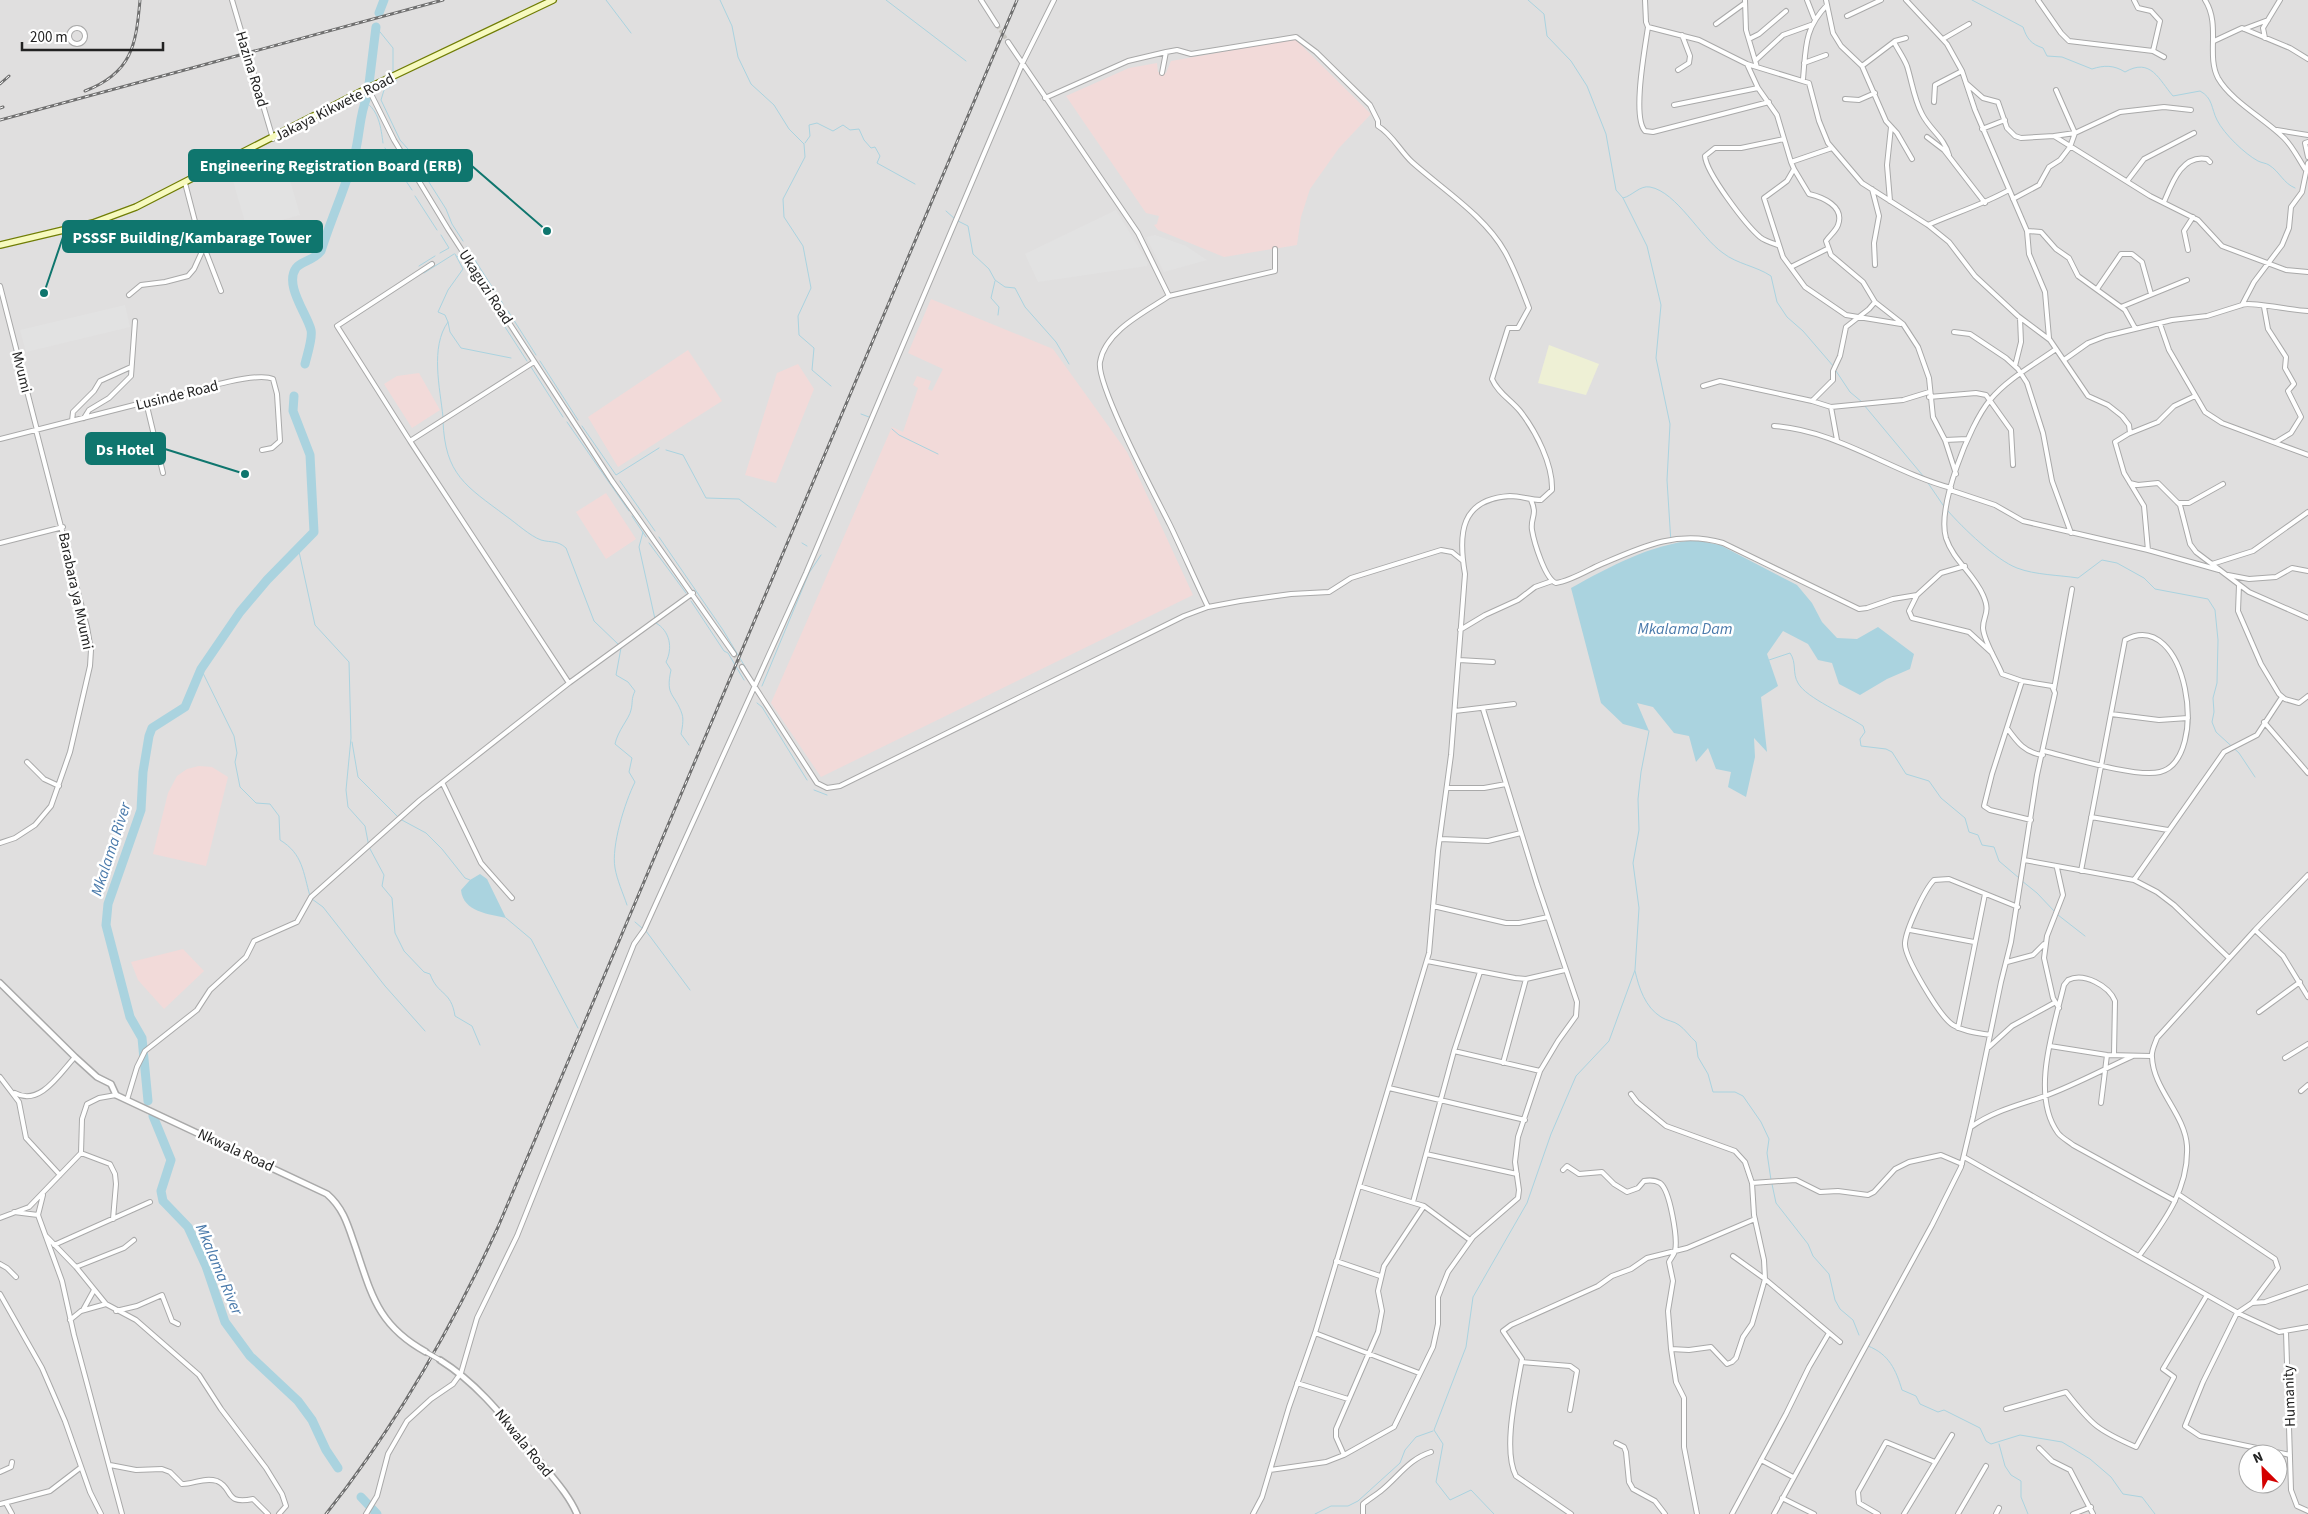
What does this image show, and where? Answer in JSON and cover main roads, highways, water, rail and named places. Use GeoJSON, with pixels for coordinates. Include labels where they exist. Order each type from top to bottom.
{"type":"FeatureCollection","features":[{"type":"Feature","properties":{"kind":"main road","name":"Jakaya Kikwete Road"},"geometry":{"type":"LineString","coordinates":[[0,245],[93,223],[136,208],[368,88],[553,0]]}},
{"type":"Feature","properties":{"kind":"water","name":"Mkalama Dam"},"geometry":{"type":"Polygon","coordinates":[[[1695,540],[1720,545],[1797,585],[1812,603],[1822,622],[1837,638],[1857,639],[1878,627],[1914,654],[1910,669],[1887,679],[1860,695],[1839,684],[1832,663],[1818,660],[1808,644],[1783,631],[1767,654],[1778,686],[1761,697],[1767,752],[1754,738],[1755,757],[1746,797],[1728,787],[1731,772],[1716,769],[1708,748],[1696,762],[1689,736],[1674,733],[1653,707],[1637,703],[1649,731],[1623,724],[1601,703],[1571,588],[1616,564],[1646,552],[1695,540]]]}},
{"type":"Feature","properties":{"kind":"water"},"geometry":{"type":"Polygon","coordinates":[[[480,874],[487,879],[506,918],[478,911],[466,903],[461,890],[470,880],[480,874]]]}},
{"type":"Feature","properties":{"kind":"waterway","name":"Mkalama River"},"geometry":{"type":"LineString","coordinates":[[379,13],[384,0]]}},
{"type":"Feature","properties":{"kind":"waterway"},"geometry":{"type":"LineString","coordinates":[[606,0],[631,33]]}},
{"type":"Feature","properties":{"kind":"waterway"},"geometry":{"type":"LineString","coordinates":[[720,0],[732,26],[738,57],[751,84],[774,105],[789,129],[804,144],[805,157],[783,199],[784,217],[803,246],[811,288],[798,316],[799,335],[814,348],[812,370],[831,386]]}},
{"type":"Feature","properties":{"kind":"waterway"},"geometry":{"type":"LineString","coordinates":[[886,0],[966,61]]}},
{"type":"Feature","properties":{"kind":"waterway"},"geometry":{"type":"LineString","coordinates":[[1528,0],[1544,14],[1547,36],[1571,61],[1587,86],[1606,134],[1616,190],[1623,198],[1646,187],[1660,191],[1670,197],[1714,246],[1723,253],[1734,260],[1771,276],[1777,302],[1787,317],[1803,331],[1834,367]]}},
{"type":"Feature","properties":{"kind":"waterway"},"geometry":{"type":"LineString","coordinates":[[1972,0],[2023,27],[2030,40],[2035,45],[2043,48],[2047,56],[2062,57],[2092,69],[2109,66],[2125,72],[2142,67],[2154,72],[2173,96],[2200,91],[2207,97],[2220,125],[2235,143],[2259,162],[2268,164],[2287,183],[2295,188]]}},
{"type":"Feature","properties":{"kind":"waterway"},"geometry":{"type":"LineString","coordinates":[[376,27],[393,48],[393,72]]}},
{"type":"Feature","properties":{"kind":"waterway","name":"Mkalama River"},"geometry":{"type":"LineString","coordinates":[[369,84],[376,27]]}},
{"type":"Feature","properties":{"kind":"waterway"},"geometry":{"type":"LineString","coordinates":[[396,80],[396,83],[384,90],[381,100],[400,140],[408,149],[446,209],[452,224],[463,241]]}},
{"type":"Feature","properties":{"kind":"waterway","name":"Mkalama River"},"geometry":{"type":"LineString","coordinates":[[305,364],[311,342],[311,330],[294,291],[293,275],[298,266],[321,251],[354,157],[362,111],[367,97]]}},
{"type":"Feature","properties":{"kind":"waterway"},"geometry":{"type":"LineString","coordinates":[[365,102],[370,105],[376,115],[383,143]]}},
{"type":"Feature","properties":{"kind":"waterway"},"geometry":{"type":"LineString","coordinates":[[805,143],[810,136],[809,125],[817,123],[833,131],[843,125],[850,130],[859,129],[864,140],[871,148],[875,147],[880,156],[877,163],[915,184]]}},
{"type":"Feature","properties":{"kind":"waterway"},"geometry":{"type":"LineString","coordinates":[[385,148],[403,176]]}},
{"type":"Feature","properties":{"kind":"waterway"},"geometry":{"type":"LineString","coordinates":[[406,181],[412,190]]}},
{"type":"Feature","properties":{"kind":"waterway"},"geometry":{"type":"LineString","coordinates":[[415,196],[437,230]]}},
{"type":"Feature","properties":{"kind":"waterway"},"geometry":{"type":"LineString","coordinates":[[1623,198],[1647,246],[1661,305],[1656,358],[1670,424],[1667,480],[1671,543]]}},
{"type":"Feature","properties":{"kind":"waterway"},"geometry":{"type":"LineString","coordinates":[[946,211],[955,219]]}},
{"type":"Feature","properties":{"kind":"waterway"},"geometry":{"type":"LineString","coordinates":[[958,221],[968,226],[973,254],[989,269],[995,280],[1005,287],[1015,288],[1025,307],[1056,342],[1069,364]]}},
{"type":"Feature","properties":{"kind":"waterway"},"geometry":{"type":"LineString","coordinates":[[440,253],[449,248],[441,235]]}},
{"type":"Feature","properties":{"kind":"waterway"},"geometry":{"type":"LineString","coordinates":[[467,247],[470,252]]}},
{"type":"Feature","properties":{"kind":"waterway"},"geometry":{"type":"LineString","coordinates":[[424,273],[454,254]]}},
{"type":"Feature","properties":{"kind":"waterway"},"geometry":{"type":"LineString","coordinates":[[443,417],[438,355],[442,332],[448,322],[445,315],[438,312],[448,290],[463,269],[455,254]]}},
{"type":"Feature","properties":{"kind":"waterway"},"geometry":{"type":"LineString","coordinates":[[419,266],[435,256]]}},
{"type":"Feature","properties":{"kind":"waterway"},"geometry":{"type":"LineString","coordinates":[[457,256],[463,262],[527,361]]}},
{"type":"Feature","properties":{"kind":"waterway"},"geometry":{"type":"LineString","coordinates":[[473,257],[503,304]]}},
{"type":"Feature","properties":{"kind":"waterway"},"geometry":{"type":"LineString","coordinates":[[995,281],[991,298],[999,307],[998,315]]}},
{"type":"Feature","properties":{"kind":"waterway"},"geometry":{"type":"LineString","coordinates":[[508,311],[536,355]]}},
{"type":"Feature","properties":{"kind":"waterway"},"geometry":{"type":"LineString","coordinates":[[448,322],[450,332],[461,348],[511,358]]}},
{"type":"Feature","properties":{"kind":"waterway"},"geometry":{"type":"LineString","coordinates":[[540,361],[578,420]]}},
{"type":"Feature","properties":{"kind":"waterway"},"geometry":{"type":"LineString","coordinates":[[531,367],[563,417]]}},
{"type":"Feature","properties":{"kind":"waterway"},"geometry":{"type":"LineString","coordinates":[[1836,371],[1850,392],[1862,402]]}},
{"type":"Feature","properties":{"kind":"waterway","name":"Mkalama River"},"geometry":{"type":"LineString","coordinates":[[148,1101],[142,1038],[130,1017],[106,925],[108,904],[141,810],[143,772],[152,728],[185,707],[201,669],[240,612],[267,580],[314,532],[310,455],[293,411],[294,396]]}},
{"type":"Feature","properties":{"kind":"waterway"},"geometry":{"type":"LineString","coordinates":[[1864,405],[1924,477]]}},
{"type":"Feature","properties":{"kind":"waterway"},"geometry":{"type":"LineString","coordinates":[[861,414],[869,417]]}},
{"type":"Feature","properties":{"kind":"waterway"},"geometry":{"type":"LineString","coordinates":[[443,421],[448,454],[460,478],[532,536],[563,545],[566,548],[594,621],[619,645]]}},
{"type":"Feature","properties":{"kind":"waterway"},"geometry":{"type":"LineString","coordinates":[[567,422],[629,511]]}},
{"type":"Feature","properties":{"kind":"waterway"},"geometry":{"type":"LineString","coordinates":[[582,426],[616,475],[659,448]]}},
{"type":"Feature","properties":{"kind":"waterway"},"geometry":{"type":"LineString","coordinates":[[892,429],[899,435],[938,454]]}},
{"type":"Feature","properties":{"kind":"waterway"},"geometry":{"type":"LineString","coordinates":[[666,450],[683,455],[706,498],[739,499],[776,527]]}},
{"type":"Feature","properties":{"kind":"waterway"},"geometry":{"type":"LineString","coordinates":[[620,481],[655,531]]}},
{"type":"Feature","properties":{"kind":"waterway"},"geometry":{"type":"LineString","coordinates":[[1928,483],[1945,508]]}},
{"type":"Feature","properties":{"kind":"waterway"},"geometry":{"type":"LineString","coordinates":[[1948,511],[1990,551],[2017,568],[2078,578],[2102,560],[2117,563],[2144,578],[2155,589],[2208,599],[2215,610],[2218,640],[2217,683],[2213,698],[2214,712],[2212,722],[2216,732],[2239,753],[2255,777]]}},
{"type":"Feature","properties":{"kind":"waterway"},"geometry":{"type":"LineString","coordinates":[[632,516],[646,537]]}},
{"type":"Feature","properties":{"kind":"waterway"},"geometry":{"type":"LineString","coordinates":[[643,532],[639,547],[655,619]]}},
{"type":"Feature","properties":{"kind":"waterway"},"geometry":{"type":"LineString","coordinates":[[659,537],[723,630],[750,675]]}},
{"type":"Feature","properties":{"kind":"waterway"},"geometry":{"type":"LineString","coordinates":[[649,543],[686,593]]}},
{"type":"Feature","properties":{"kind":"waterway"},"geometry":{"type":"LineString","coordinates":[[802,543],[807,546]]}},
{"type":"Feature","properties":{"kind":"waterway"},"geometry":{"type":"LineString","coordinates":[[298,547],[315,625],[349,662],[351,738],[346,790],[348,807],[365,826],[369,847],[384,875],[382,886],[392,898],[395,933],[404,951],[424,972],[430,974],[433,981],[451,1002],[455,1016],[472,1026],[480,1045]]}},
{"type":"Feature","properties":{"kind":"waterway"},"geometry":{"type":"LineString","coordinates":[[762,686],[809,573],[821,555]]}},
{"type":"Feature","properties":{"kind":"waterway"},"geometry":{"type":"LineString","coordinates":[[691,601],[724,651],[728,653],[744,680]]}},
{"type":"Feature","properties":{"kind":"waterway"},"geometry":{"type":"LineString","coordinates":[[656,623],[661,626],[669,640],[670,646],[666,662],[671,670],[669,685],[682,714],[681,734],[689,745]]}},
{"type":"Feature","properties":{"kind":"waterway"},"geometry":{"type":"LineString","coordinates":[[621,648],[616,675],[628,682],[635,691],[630,713],[618,734],[615,744],[632,758],[629,772],[635,782],[620,824],[614,859],[617,877],[627,905]]}},
{"type":"Feature","properties":{"kind":"waterway"},"geometry":{"type":"LineString","coordinates":[[1769,660],[1790,653],[1795,676],[1802,689],[1863,726],[1865,732],[1860,739],[1861,746],[1886,749],[1892,752],[1906,774],[1929,781],[1941,798],[1965,818],[1969,832],[1978,835],[1982,845],[1994,847],[1999,861],[2019,878]]}},
{"type":"Feature","properties":{"kind":"waterway"},"geometry":{"type":"LineString","coordinates":[[201,669],[234,736],[237,753],[235,762],[240,787],[256,803],[270,804],[279,816],[280,840],[288,845],[298,858],[310,896]]}},
{"type":"Feature","properties":{"kind":"waterway"},"geometry":{"type":"LineString","coordinates":[[757,703],[762,707],[807,780]]}},
{"type":"Feature","properties":{"kind":"waterway"},"geometry":{"type":"LineString","coordinates":[[1494,1514],[1471,1490],[1450,1500],[1436,1482],[1443,1444],[1434,1430],[1466,1347],[1473,1297],[1527,1203],[1551,1134],[1576,1076],[1609,1041],[1635,970],[1639,908],[1633,863],[1639,830],[1638,799],[1641,772],[1649,731]]}},
{"type":"Feature","properties":{"kind":"waterway"},"geometry":{"type":"LineString","coordinates":[[352,742],[358,777],[400,819],[426,833],[442,849],[465,878],[470,880]]}},
{"type":"Feature","properties":{"kind":"waterway"},"geometry":{"type":"LineString","coordinates":[[814,790],[827,795]]}},
{"type":"Feature","properties":{"kind":"waterway"},"geometry":{"type":"LineString","coordinates":[[2022,881],[2037,893],[2055,912]]}},
{"type":"Feature","properties":{"kind":"waterway"},"geometry":{"type":"LineString","coordinates":[[312,899],[323,907],[385,986],[425,1031]]}},
{"type":"Feature","properties":{"kind":"waterway"},"geometry":{"type":"LineString","coordinates":[[2058,915],[2085,936]]}},
{"type":"Feature","properties":{"kind":"waterway"},"geometry":{"type":"LineString","coordinates":[[506,918],[531,939],[578,1028]]}},
{"type":"Feature","properties":{"kind":"waterway"},"geometry":{"type":"LineString","coordinates":[[635,922],[642,928]]}},
{"type":"Feature","properties":{"kind":"waterway"},"geometry":{"type":"LineString","coordinates":[[646,931],[690,990]]}},
{"type":"Feature","properties":{"kind":"waterway"},"geometry":{"type":"LineString","coordinates":[[1635,971],[1647,1003],[1655,1013],[1679,1025],[1696,1042],[1698,1057],[1708,1074],[1713,1092],[1735,1092],[1743,1096],[1761,1122],[1769,1139],[1767,1153],[1771,1180]]}},
{"type":"Feature","properties":{"kind":"waterway","name":"Mkalama River"},"geometry":{"type":"LineString","coordinates":[[153,1116],[171,1160],[161,1191],[163,1201],[188,1227],[206,1266],[225,1322],[250,1356],[298,1401],[312,1420],[326,1450],[338,1468]]}},
{"type":"Feature","properties":{"kind":"waterway"},"geometry":{"type":"LineString","coordinates":[[1772,1184],[1776,1203],[1808,1244],[1813,1256],[1829,1274],[1835,1300],[1840,1309],[1853,1320],[1859,1335]]}},
{"type":"Feature","properties":{"kind":"waterway"},"geometry":{"type":"LineString","coordinates":[[1868,1346],[1886,1358],[1894,1369],[1902,1390],[1916,1396],[1920,1404],[1938,1412],[1944,1410],[1980,1428],[1986,1441],[1991,1444],[2020,1435],[2062,1442],[2090,1459],[2111,1477],[2123,1494],[2142,1497],[2155,1514]]}},
{"type":"Feature","properties":{"kind":"waterway"},"geometry":{"type":"LineString","coordinates":[[1315,1514],[1331,1506],[1348,1506],[1358,1501],[1400,1463],[1405,1450],[1416,1437],[1433,1431]]}},
{"type":"Feature","properties":{"kind":"waterway"},"geometry":{"type":"LineString","coordinates":[[1999,1444],[2005,1466],[2011,1475],[2021,1481],[2021,1497],[2028,1514]]}},
{"type":"Feature","properties":{"kind":"waterway","name":"Mkalama River"},"geometry":{"type":"LineString","coordinates":[[361,1497],[377,1514]]}},
{"type":"Feature","properties":{"kind":"tunnel"},"geometry":{"type":"LineString","coordinates":[[997,25],[1008,42]]}},
{"type":"Feature","properties":{"kind":"tunnel"},"geometry":{"type":"LineString","coordinates":[[734,654],[742,667]]}},
{"type":"Feature","properties":{"kind":"railway"},"geometry":{"type":"LineString","coordinates":[[85,91],[113,76],[129,56],[136,31],[140,0]]}},
{"type":"Feature","properties":{"kind":"railway"},"geometry":{"type":"LineString","coordinates":[[0,120],[443,0]]}},
{"type":"Feature","properties":{"kind":"railway"},"geometry":{"type":"LineString","coordinates":[[326,1514],[352,1481],[421,1376],[461,1302],[498,1227],[1017,0]]}},
{"type":"Feature","properties":{"kind":"railway"},"geometry":{"type":"LineString","coordinates":[[0,84],[9,76]]}},
{"type":"Feature","properties":{"kind":"place","name":"Engineering Registration Board (ERB)"},"geometry":{"type":"Point","coordinates":[547,231]}},
{"type":"Feature","properties":{"kind":"place","name":"PSSSF Building/Kambarage Tower"},"geometry":{"type":"Point","coordinates":[44,293]}},
{"type":"Feature","properties":{"kind":"place","name":"Ds Hotel"},"geometry":{"type":"Point","coordinates":[245,474]}}]}
